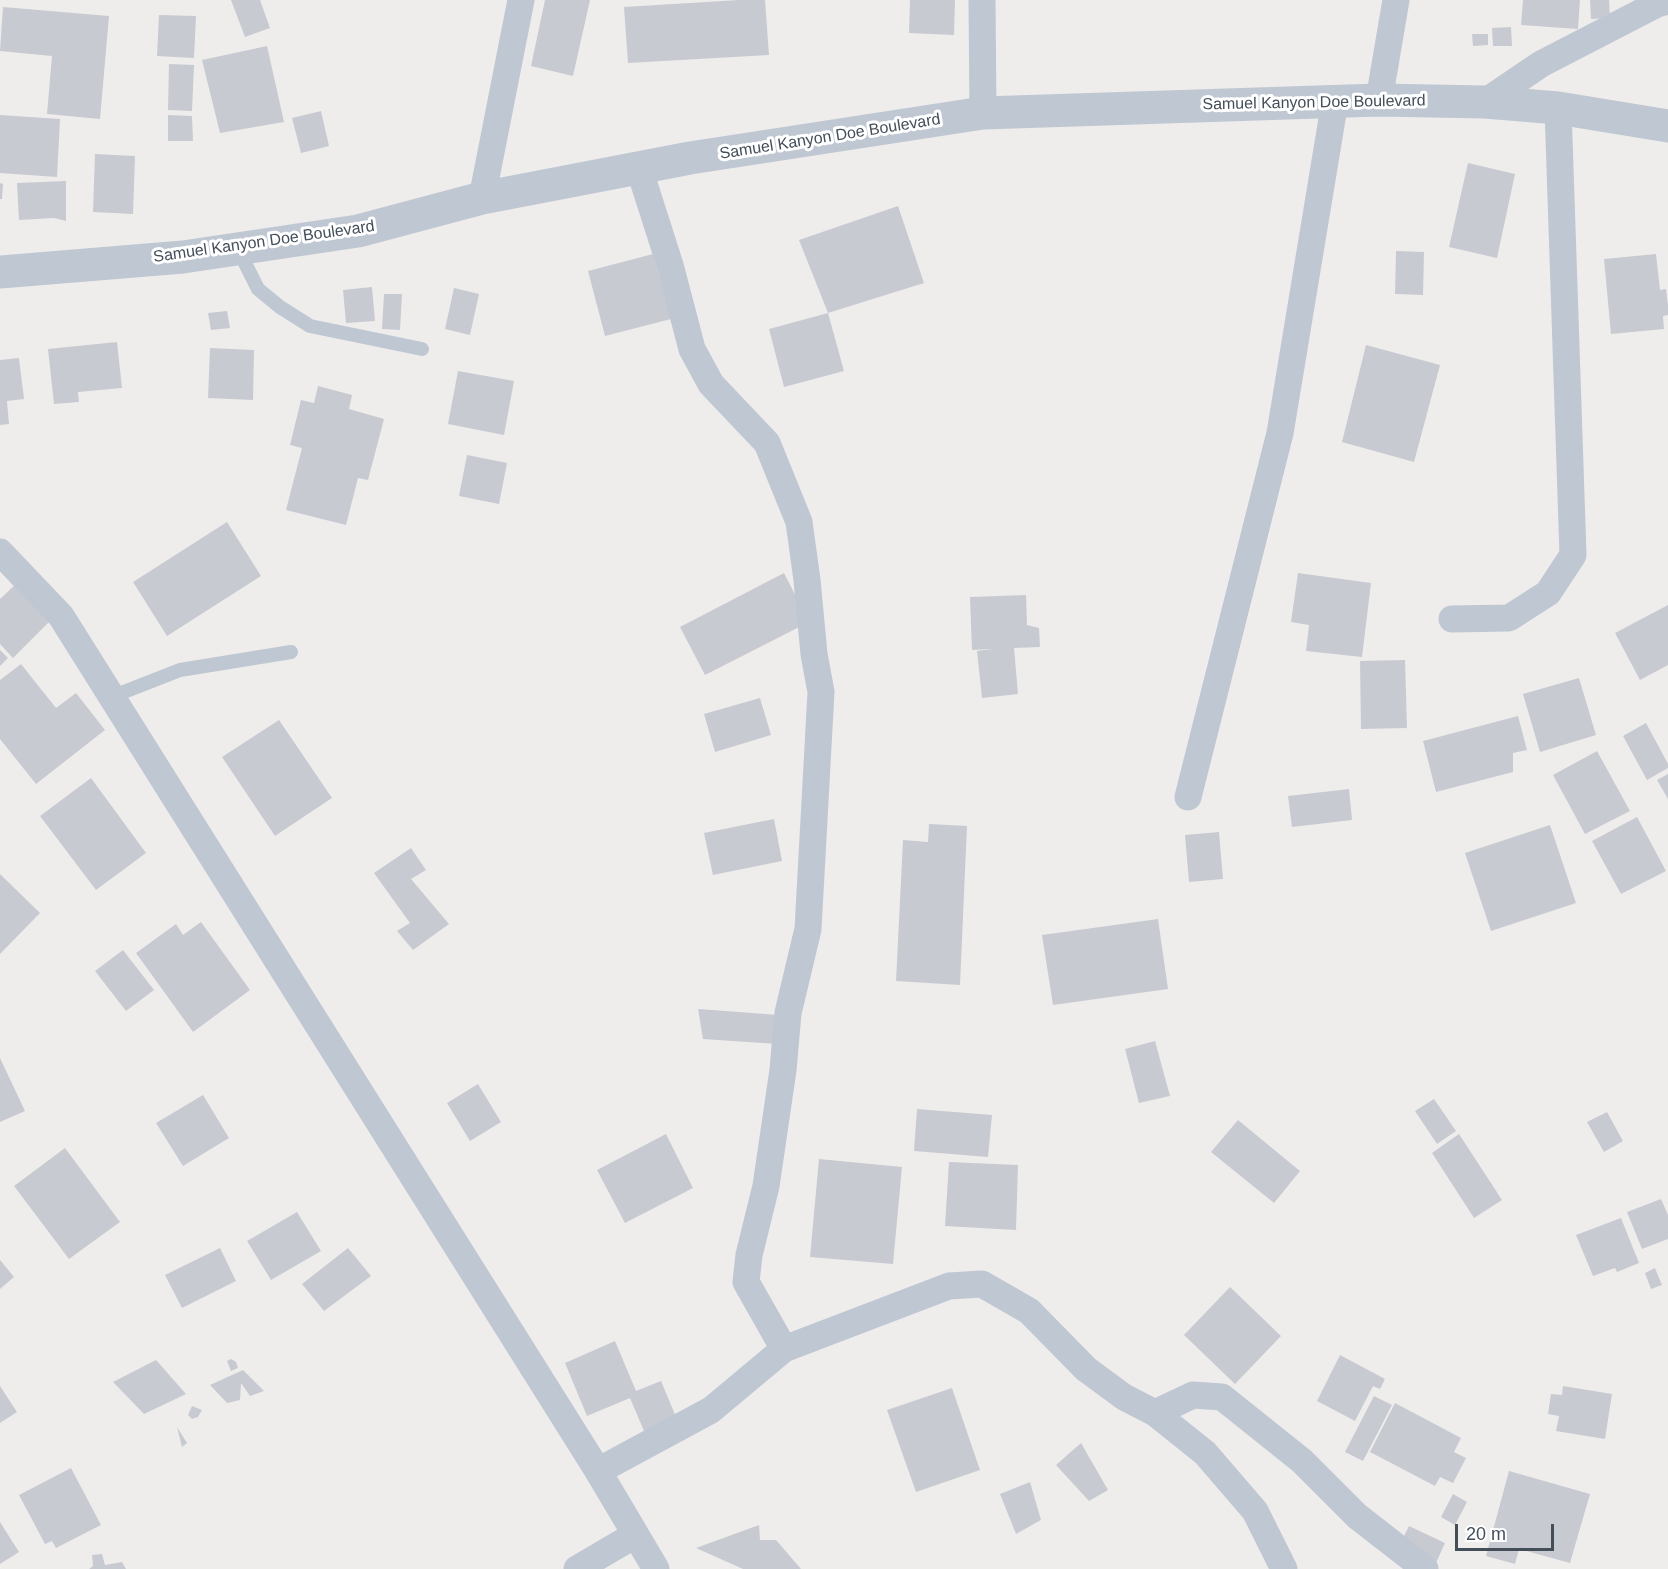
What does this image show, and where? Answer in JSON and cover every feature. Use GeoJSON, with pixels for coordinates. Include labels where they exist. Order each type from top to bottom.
{"type":"FeatureCollection","features":[{"type":"Feature","properties":{"kind":"street"},"geometry":{"type":"LineString","coordinates":[[482,198],[521,0]]}},
{"type":"Feature","properties":{"kind":"street"},"geometry":{"type":"LineString","coordinates":[[981,0],[983,113]]}},
{"type":"Feature","properties":{"kind":"street"},"geometry":{"type":"LineString","coordinates":[[1379,100],[1396,0]]}},
{"type":"Feature","properties":{"kind":"street"},"geometry":{"type":"LineString","coordinates":[[1485,102],[1541,64],[1657,4],[1668,1]]}},
{"type":"Feature","properties":{"kind":"street","name":"Samuel Kanyon Doe Boulevard"},"geometry":{"type":"LineString","coordinates":[[0,272],[183,256],[358,231],[482,198],[701,156],[983,113],[1379,100],[1485,102],[1558,108],[1668,126]]}},
{"type":"Feature","properties":{"kind":"street"},"geometry":{"type":"LineString","coordinates":[[1188,797],[1280,433],[1335,101]]}},
{"type":"Feature","properties":{"kind":"street"},"geometry":{"type":"LineString","coordinates":[[1452,619],[1509,618],[1548,593],[1573,555],[1558,108]]}},
{"type":"Feature","properties":{"kind":"street"},"geometry":{"type":"LineString","coordinates":[[639,168],[670,264],[692,349],[711,384],[767,442],[799,522],[814,654],[821,692],[808,929],[788,1013],[783,1070],[766,1186],[749,1255],[746,1282],[784,1349]]}},
{"type":"Feature","properties":{"kind":"street"},"geometry":{"type":"LineString","coordinates":[[0,552],[61,616],[598,1471],[656,1569]]}},
{"type":"Feature","properties":{"kind":"street"},"geometry":{"type":"LineString","coordinates":[[598,1471],[711,1410],[784,1349],[950,1286],[982,1284],[1029,1311],[1086,1369],[1124,1398],[1155,1413],[1205,1454],[1255,1511],[1284,1569]]}},
{"type":"Feature","properties":{"kind":"street"},"geometry":{"type":"LineString","coordinates":[[1155,1413],[1193,1395],[1222,1396],[1302,1461],[1357,1516],[1425,1569]]}},
{"type":"Feature","properties":{"kind":"street"},"geometry":{"type":"LineString","coordinates":[[577,1569],[635,1535]]}},
{"type":"Feature","properties":{"kind":"lane"},"geometry":{"type":"LineString","coordinates":[[238,248],[258,289],[280,307],[310,326],[422,349]]}},
{"type":"Feature","properties":{"kind":"lane"},"geometry":{"type":"LineString","coordinates":[[111,697],[180,670],[291,651]]}},
{"type":"Feature","properties":{"kind":"building"},"geometry":{"type":"Polygon","coordinates":[[[231,0],[260,0],[270,28],[245,37],[231,0]]]}},
{"type":"Feature","properties":{"kind":"building"},"geometry":{"type":"Polygon","coordinates":[[[545,0],[590,0],[573,76],[531,66],[545,0]]]}},
{"type":"Feature","properties":{"kind":"building"},"geometry":{"type":"Polygon","coordinates":[[[765,0],[769,55],[628,63],[624,7],[765,0]]]}},
{"type":"Feature","properties":{"kind":"building"},"geometry":{"type":"Polygon","coordinates":[[[910,0],[955,0],[954,35],[909,33],[910,0]]]}},
{"type":"Feature","properties":{"kind":"building"},"geometry":{"type":"Polygon","coordinates":[[[1523,0],[1580,0],[1578,29],[1521,25],[1523,0]]]}},
{"type":"Feature","properties":{"kind":"building"},"geometry":{"type":"Polygon","coordinates":[[[1590,0],[1609,0],[1610,18],[1591,19],[1590,0]]]}},
{"type":"Feature","properties":{"kind":"building"},"geometry":{"type":"Polygon","coordinates":[[[3,7],[109,16],[100,119],[47,114],[52,56],[0,51],[3,7]]]}},
{"type":"Feature","properties":{"kind":"building"},"geometry":{"type":"Polygon","coordinates":[[[159,15],[196,16],[194,58],[157,56],[159,15]]]}},
{"type":"Feature","properties":{"kind":"building"},"geometry":{"type":"Polygon","coordinates":[[[1511,27],[1512,46],[1493,46],[1492,28],[1511,27]]]}},
{"type":"Feature","properties":{"kind":"building"},"geometry":{"type":"Polygon","coordinates":[[[1472,34],[1488,34],[1488,45],[1473,46],[1472,34]]]}},
{"type":"Feature","properties":{"kind":"building"},"geometry":{"type":"Polygon","coordinates":[[[267,46],[284,122],[220,133],[202,60],[267,46]]]}},
{"type":"Feature","properties":{"kind":"building"},"geometry":{"type":"Polygon","coordinates":[[[169,64],[194,65],[192,111],[168,110],[169,64]]]}},
{"type":"Feature","properties":{"kind":"building"},"geometry":{"type":"Polygon","coordinates":[[[321,111],[329,146],[301,153],[292,118],[321,111]]]}},
{"type":"Feature","properties":{"kind":"building"},"geometry":{"type":"Polygon","coordinates":[[[0,115],[60,119],[57,177],[0,173],[0,115]]]}},
{"type":"Feature","properties":{"kind":"building"},"geometry":{"type":"Polygon","coordinates":[[[168,115],[192,116],[193,141],[168,141],[168,115]]]}},
{"type":"Feature","properties":{"kind":"building"},"geometry":{"type":"Polygon","coordinates":[[[95,154],[135,156],[133,214],[93,212],[95,154]]]}},
{"type":"Feature","properties":{"kind":"building"},"geometry":{"type":"Polygon","coordinates":[[[1468,163],[1515,174],[1497,258],[1449,247],[1468,163]]]}},
{"type":"Feature","properties":{"kind":"building"},"geometry":{"type":"Polygon","coordinates":[[[66,181],[66,221],[54,218],[19,220],[17,183],[66,181]]]}},
{"type":"Feature","properties":{"kind":"building"},"geometry":{"type":"Polygon","coordinates":[[[0,183],[3,184],[2,199],[0,199],[0,183]]]}},
{"type":"Feature","properties":{"kind":"building"},"geometry":{"type":"Polygon","coordinates":[[[898,206],[924,283],[828,313],[799,240],[898,206]]]}},
{"type":"Feature","properties":{"kind":"building"},"geometry":{"type":"Polygon","coordinates":[[[1396,251],[1424,252],[1423,295],[1395,294],[1396,251]]]}},
{"type":"Feature","properties":{"kind":"building"},"geometry":{"type":"Polygon","coordinates":[[[653,254],[671,319],[605,336],[588,271],[653,254]]]}},
{"type":"Feature","properties":{"kind":"building"},"geometry":{"type":"Polygon","coordinates":[[[1656,254],[1660,290],[1666,289],[1668,305],[1668,315],[1663,316],[1664,329],[1611,334],[1604,259],[1656,254]]]}},
{"type":"Feature","properties":{"kind":"building"},"geometry":{"type":"Polygon","coordinates":[[[372,287],[375,321],[346,323],[343,290],[372,287]]]}},
{"type":"Feature","properties":{"kind":"building"},"geometry":{"type":"Polygon","coordinates":[[[454,288],[479,294],[470,335],[445,329],[454,288]]]}},
{"type":"Feature","properties":{"kind":"building"},"geometry":{"type":"Polygon","coordinates":[[[384,294],[402,294],[400,330],[382,329],[384,294]]]}},
{"type":"Feature","properties":{"kind":"building"},"geometry":{"type":"Polygon","coordinates":[[[227,311],[230,328],[211,330],[208,313],[227,311]]]}},
{"type":"Feature","properties":{"kind":"building"},"geometry":{"type":"Polygon","coordinates":[[[828,313],[844,371],[784,387],[769,329],[828,313]]]}},
{"type":"Feature","properties":{"kind":"building"},"geometry":{"type":"Polygon","coordinates":[[[117,342],[122,388],[78,392],[79,402],[54,404],[48,349],[117,342]]]}},
{"type":"Feature","properties":{"kind":"building"},"geometry":{"type":"Polygon","coordinates":[[[1366,345],[1440,365],[1414,462],[1342,442],[1366,345]]]}},
{"type":"Feature","properties":{"kind":"building"},"geometry":{"type":"Polygon","coordinates":[[[210,348],[254,350],[253,400],[208,398],[210,348]]]}},
{"type":"Feature","properties":{"kind":"building"},"geometry":{"type":"Polygon","coordinates":[[[19,358],[24,399],[7,401],[9,424],[0,425],[0,360],[19,358]]]}},
{"type":"Feature","properties":{"kind":"building"},"geometry":{"type":"Polygon","coordinates":[[[458,371],[514,381],[504,435],[448,424],[458,371]]]}},
{"type":"Feature","properties":{"kind":"building"},"geometry":{"type":"Polygon","coordinates":[[[318,386],[352,395],[349,409],[384,419],[368,480],[358,478],[346,525],[286,510],[302,448],[290,445],[301,400],[314,403],[318,386]]]}},
{"type":"Feature","properties":{"kind":"building"},"geometry":{"type":"Polygon","coordinates":[[[467,455],[507,463],[499,504],[459,496],[467,455]]]}},
{"type":"Feature","properties":{"kind":"building"},"geometry":{"type":"Polygon","coordinates":[[[227,522],[261,576],[167,636],[133,582],[227,522]]]}},
{"type":"Feature","properties":{"kind":"building"},"geometry":{"type":"Polygon","coordinates":[[[784,573],[809,622],[705,675],[680,627],[784,573]]]}},
{"type":"Feature","properties":{"kind":"building"},"geometry":{"type":"Polygon","coordinates":[[[1298,573],[1371,583],[1362,657],[1306,651],[1309,625],[1291,622],[1298,573]]]}},
{"type":"Feature","properties":{"kind":"building"},"geometry":{"type":"Polygon","coordinates":[[[17,583],[52,619],[13,658],[0,644],[0,599],[17,583]]]}},
{"type":"Feature","properties":{"kind":"building"},"geometry":{"type":"Polygon","coordinates":[[[1026,595],[1027,625],[1039,628],[1040,647],[1014,648],[1018,694],[982,698],[977,651],[992,649],[972,650],[970,597],[1026,595]]]}},
{"type":"Feature","properties":{"kind":"building"},"geometry":{"type":"Polygon","coordinates":[[[1668,605],[1668,665],[1640,680],[1615,633],[1668,605]]]}},
{"type":"Feature","properties":{"kind":"building"},"geometry":{"type":"Polygon","coordinates":[[[0,650],[8,658],[0,666],[0,650]]]}},
{"type":"Feature","properties":{"kind":"building"},"geometry":{"type":"Polygon","coordinates":[[[1405,660],[1407,728],[1361,729],[1360,661],[1405,660]]]}},
{"type":"Feature","properties":{"kind":"building"},"geometry":{"type":"Polygon","coordinates":[[[21,664],[56,708],[76,693],[105,730],[36,784],[0,739],[0,680],[21,664]]]}},
{"type":"Feature","properties":{"kind":"building"},"geometry":{"type":"Polygon","coordinates":[[[1579,678],[1596,735],[1540,752],[1523,694],[1579,678]]]}},
{"type":"Feature","properties":{"kind":"building"},"geometry":{"type":"Polygon","coordinates":[[[760,698],[771,735],[715,752],[704,714],[760,698]]]}},
{"type":"Feature","properties":{"kind":"building"},"geometry":{"type":"Polygon","coordinates":[[[1518,716],[1527,750],[1513,753],[1513,772],[1436,792],[1423,741],[1518,716]]]}},
{"type":"Feature","properties":{"kind":"building"},"geometry":{"type":"Polygon","coordinates":[[[279,720],[332,798],[275,836],[222,757],[279,720]]]}},
{"type":"Feature","properties":{"kind":"building"},"geometry":{"type":"Polygon","coordinates":[[[1646,723],[1668,764],[1668,768],[1647,780],[1623,736],[1646,723]]]}},
{"type":"Feature","properties":{"kind":"building"},"geometry":{"type":"Polygon","coordinates":[[[1597,751],[1630,811],[1585,834],[1553,775],[1597,751]]]}},
{"type":"Feature","properties":{"kind":"building"},"geometry":{"type":"Polygon","coordinates":[[[1668,774],[1668,799],[1657,780],[1668,774]]]}},
{"type":"Feature","properties":{"kind":"building"},"geometry":{"type":"Polygon","coordinates":[[[91,778],[146,853],[96,890],[40,816],[91,778]]]}},
{"type":"Feature","properties":{"kind":"building"},"geometry":{"type":"Polygon","coordinates":[[[1349,789],[1352,820],[1292,827],[1288,796],[1349,789]]]}},
{"type":"Feature","properties":{"kind":"building"},"geometry":{"type":"Polygon","coordinates":[[[1637,817],[1666,871],[1621,894],[1592,841],[1637,817]]]}},
{"type":"Feature","properties":{"kind":"building"},"geometry":{"type":"Polygon","coordinates":[[[774,819],[782,861],[713,875],[704,833],[774,819]]]}},
{"type":"Feature","properties":{"kind":"building"},"geometry":{"type":"Polygon","coordinates":[[[929,824],[967,826],[960,985],[896,981],[903,840],[928,842],[929,824]]]}},
{"type":"Feature","properties":{"kind":"building"},"geometry":{"type":"Polygon","coordinates":[[[1550,825],[1576,903],[1491,931],[1465,853],[1550,825]]]}},
{"type":"Feature","properties":{"kind":"building"},"geometry":{"type":"Polygon","coordinates":[[[1219,832],[1223,879],[1189,882],[1185,835],[1219,832]]]}},
{"type":"Feature","properties":{"kind":"building"},"geometry":{"type":"Polygon","coordinates":[[[411,848],[426,870],[411,879],[449,924],[413,950],[397,931],[410,923],[374,873],[411,848]]]}},
{"type":"Feature","properties":{"kind":"building"},"geometry":{"type":"Polygon","coordinates":[[[0,874],[40,913],[0,954],[0,874]]]}},
{"type":"Feature","properties":{"kind":"building"},"geometry":{"type":"Polygon","coordinates":[[[1158,919],[1168,989],[1053,1005],[1042,935],[1158,919]]]}},
{"type":"Feature","properties":{"kind":"building"},"geometry":{"type":"Polygon","coordinates":[[[201,922],[250,990],[193,1032],[136,953],[176,924],[183,935],[201,922]]]}},
{"type":"Feature","properties":{"kind":"building"},"geometry":{"type":"Polygon","coordinates":[[[123,950],[154,990],[126,1011],[95,971],[123,950]]]}},
{"type":"Feature","properties":{"kind":"building"},"geometry":{"type":"Polygon","coordinates":[[[698,1009],[779,1015],[777,1044],[703,1039],[698,1009]]]}},
{"type":"Feature","properties":{"kind":"building"},"geometry":{"type":"Polygon","coordinates":[[[1155,1041],[1170,1096],[1139,1103],[1125,1049],[1155,1041]]]}},
{"type":"Feature","properties":{"kind":"building"},"geometry":{"type":"Polygon","coordinates":[[[0,1058],[25,1111],[0,1122],[0,1058]]]}},
{"type":"Feature","properties":{"kind":"building"},"geometry":{"type":"Polygon","coordinates":[[[478,1084],[501,1122],[470,1141],[447,1103],[478,1084]]]}},
{"type":"Feature","properties":{"kind":"building"},"geometry":{"type":"Polygon","coordinates":[[[203,1095],[229,1138],[183,1166],[156,1123],[203,1095]]]}},
{"type":"Feature","properties":{"kind":"building"},"geometry":{"type":"Polygon","coordinates":[[[1434,1099],[1456,1131],[1437,1144],[1415,1111],[1434,1099]]]}},
{"type":"Feature","properties":{"kind":"building"},"geometry":{"type":"Polygon","coordinates":[[[917,1109],[992,1115],[988,1157],[914,1151],[917,1109]]]}},
{"type":"Feature","properties":{"kind":"building"},"geometry":{"type":"Polygon","coordinates":[[[1607,1112],[1623,1141],[1604,1152],[1587,1122],[1607,1112]]]}},
{"type":"Feature","properties":{"kind":"building"},"geometry":{"type":"Polygon","coordinates":[[[1238,1120],[1300,1171],[1274,1203],[1211,1152],[1238,1120]]]}},
{"type":"Feature","properties":{"kind":"building"},"geometry":{"type":"Polygon","coordinates":[[[666,1134],[693,1188],[625,1223],[597,1170],[666,1134]]]}},
{"type":"Feature","properties":{"kind":"building"},"geometry":{"type":"Polygon","coordinates":[[[1459,1134],[1502,1200],[1474,1218],[1432,1153],[1459,1134]]]}},
{"type":"Feature","properties":{"kind":"building"},"geometry":{"type":"Polygon","coordinates":[[[65,1148],[120,1222],[69,1259],[14,1186],[65,1148]]]}},
{"type":"Feature","properties":{"kind":"building"},"geometry":{"type":"Polygon","coordinates":[[[819,1159],[902,1167],[893,1264],[810,1257],[819,1159]]]}},
{"type":"Feature","properties":{"kind":"building"},"geometry":{"type":"Polygon","coordinates":[[[949,1162],[1018,1165],[1016,1230],[945,1226],[949,1162]]]}},
{"type":"Feature","properties":{"kind":"building"},"geometry":{"type":"Polygon","coordinates":[[[1661,1199],[1668,1215],[1668,1239],[1642,1249],[1627,1212],[1661,1199]]]}},
{"type":"Feature","properties":{"kind":"building"},"geometry":{"type":"Polygon","coordinates":[[[297,1212],[321,1251],[271,1280],[247,1241],[297,1212]]]}},
{"type":"Feature","properties":{"kind":"building"},"geometry":{"type":"Polygon","coordinates":[[[1621,1218],[1639,1263],[1617,1272],[1615,1268],[1593,1276],[1576,1235],[1621,1218]]]}},
{"type":"Feature","properties":{"kind":"building"},"geometry":{"type":"Polygon","coordinates":[[[220,1248],[236,1281],[182,1308],[165,1275],[220,1248]]]}},
{"type":"Feature","properties":{"kind":"building"},"geometry":{"type":"Polygon","coordinates":[[[348,1248],[371,1276],[324,1311],[302,1284],[348,1248]]]}},
{"type":"Feature","properties":{"kind":"building"},"geometry":{"type":"Polygon","coordinates":[[[0,1260],[14,1277],[0,1289],[0,1260]]]}},
{"type":"Feature","properties":{"kind":"building"},"geometry":{"type":"Polygon","coordinates":[[[1655,1268],[1662,1285],[1651,1289],[1645,1273],[1655,1268]]]}},
{"type":"Feature","properties":{"kind":"building"},"geometry":{"type":"Polygon","coordinates":[[[1230,1287],[1281,1336],[1235,1384],[1184,1335],[1230,1287]]]}},
{"type":"Feature","properties":{"kind":"building"},"geometry":{"type":"Polygon","coordinates":[[[615,1341],[636,1391],[661,1381],[676,1417],[644,1431],[630,1398],[587,1416],[565,1363],[615,1341]]]}},
{"type":"Feature","properties":{"kind":"building"},"geometry":{"type":"Polygon","coordinates":[[[1340,1355],[1385,1379],[1380,1389],[1373,1386],[1355,1421],[1317,1401],[1340,1355]]]}},
{"type":"Feature","properties":{"kind":"building"},"geometry":{"type":"Polygon","coordinates":[[[231,1359],[236,1362],[238,1368],[231,1371],[227,1361],[231,1359]]]}},
{"type":"Feature","properties":{"kind":"building"},"geometry":{"type":"Polygon","coordinates":[[[156,1360],[186,1394],[144,1414],[113,1382],[156,1360]]]}},
{"type":"Feature","properties":{"kind":"building"},"geometry":{"type":"Polygon","coordinates":[[[243,1370],[264,1391],[250,1396],[241,1383],[240,1400],[227,1403],[210,1385],[243,1370]]]}},
{"type":"Feature","properties":{"kind":"building"},"geometry":{"type":"Polygon","coordinates":[[[0,1386],[17,1412],[0,1423],[0,1386]]]}},
{"type":"Feature","properties":{"kind":"building"},"geometry":{"type":"Polygon","coordinates":[[[1563,1386],[1612,1394],[1605,1439],[1556,1431],[1559,1416],[1548,1414],[1551,1394],[1562,1395],[1563,1386]]]}},
{"type":"Feature","properties":{"kind":"building"},"geometry":{"type":"Polygon","coordinates":[[[952,1388],[980,1470],[916,1492],[887,1410],[952,1388]]]}},
{"type":"Feature","properties":{"kind":"building"},"geometry":{"type":"Polygon","coordinates":[[[1374,1396],[1392,1405],[1363,1461],[1345,1452],[1374,1396]]]}},
{"type":"Feature","properties":{"kind":"building"},"geometry":{"type":"Polygon","coordinates":[[[1395,1403],[1461,1438],[1454,1452],[1466,1458],[1453,1483],[1440,1477],[1435,1486],[1370,1452],[1395,1403]]]}},
{"type":"Feature","properties":{"kind":"building"},"geometry":{"type":"Polygon","coordinates":[[[192,1406],[202,1410],[198,1417],[192,1419],[188,1415],[192,1406]]]}},
{"type":"Feature","properties":{"kind":"building"},"geometry":{"type":"Polygon","coordinates":[[[177,1427],[187,1443],[182,1447],[177,1427]]]}},
{"type":"Feature","properties":{"kind":"building"},"geometry":{"type":"Polygon","coordinates":[[[1081,1443],[1108,1490],[1089,1501],[1056,1465],[1081,1443]]]}},
{"type":"Feature","properties":{"kind":"building"},"geometry":{"type":"Polygon","coordinates":[[[71,1468],[101,1525],[56,1548],[52,1541],[45,1544],[19,1495],[71,1468]]]}},
{"type":"Feature","properties":{"kind":"building"},"geometry":{"type":"Polygon","coordinates":[[[1509,1471],[1590,1494],[1570,1563],[1519,1549],[1515,1564],[1486,1556],[1509,1471]]]}},
{"type":"Feature","properties":{"kind":"building"},"geometry":{"type":"Polygon","coordinates":[[[1030,1482],[1041,1520],[1016,1534],[1000,1494],[1030,1482]]]}},
{"type":"Feature","properties":{"kind":"building"},"geometry":{"type":"Polygon","coordinates":[[[1453,1494],[1467,1502],[1455,1525],[1441,1517],[1453,1494]]]}},
{"type":"Feature","properties":{"kind":"building"},"geometry":{"type":"Polygon","coordinates":[[[0,1522],[19,1552],[0,1564],[0,1522]]]}},
{"type":"Feature","properties":{"kind":"building"},"geometry":{"type":"Polygon","coordinates":[[[759,1525],[760,1540],[776,1540],[801,1569],[743,1569],[696,1548],[759,1525]]]}},
{"type":"Feature","properties":{"kind":"building"},"geometry":{"type":"Polygon","coordinates":[[[1409,1526],[1445,1543],[1436,1563],[1399,1546],[1409,1526]]]}},
{"type":"Feature","properties":{"kind":"building"},"geometry":{"type":"Polygon","coordinates":[[[102,1554],[105,1565],[122,1562],[126,1569],[89,1569],[93,1566],[92,1555],[102,1554]]]}}]}
